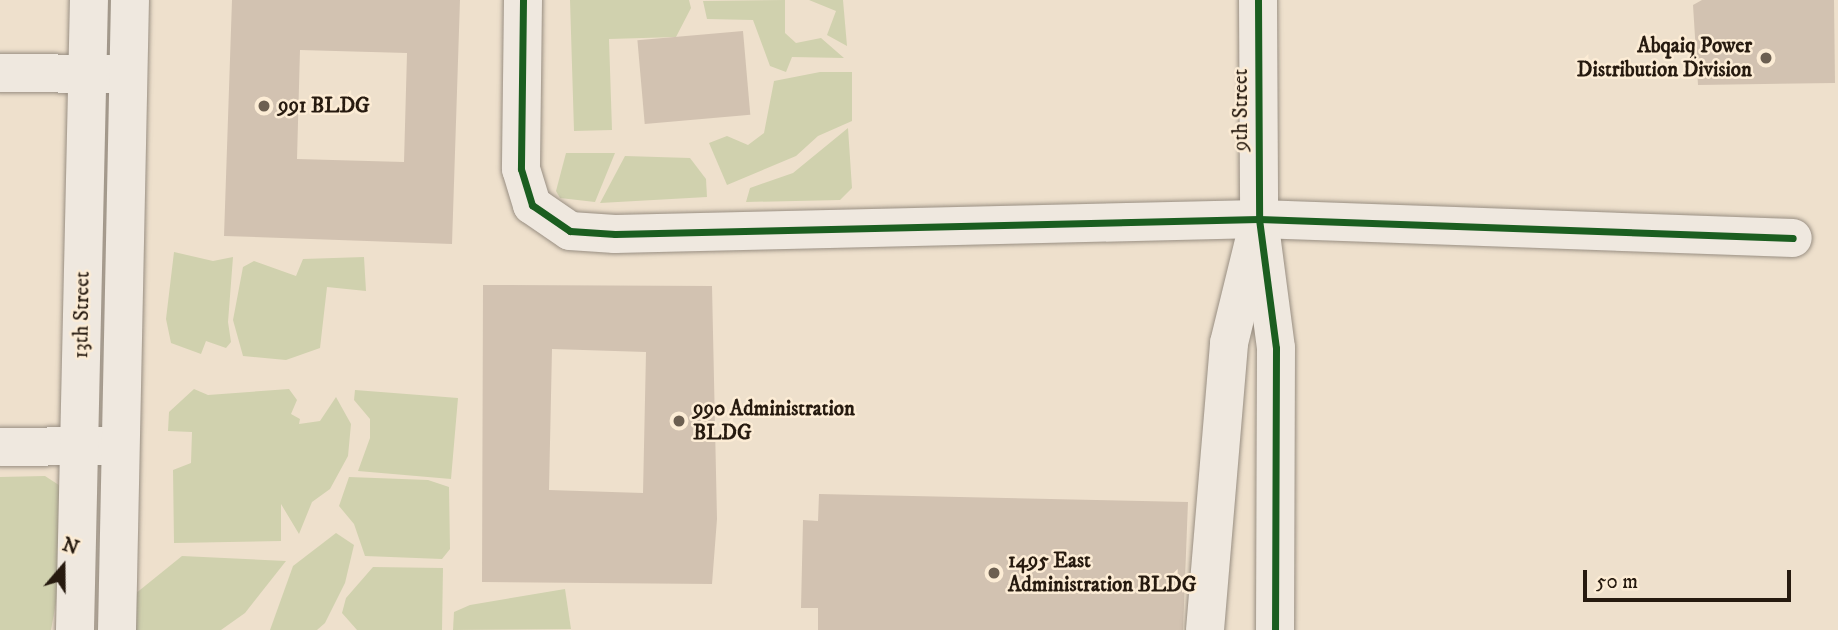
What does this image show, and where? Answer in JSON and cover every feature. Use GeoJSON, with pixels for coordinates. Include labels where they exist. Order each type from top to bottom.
{"type":"FeatureCollection","features":[{"type":"Feature","properties":{"kind":"street","name":"13th Street"},"geometry":{"type":"LineString","coordinates":[[75,630],[89,0]]}},
{"type":"Feature","properties":{"kind":"street","name":"13th Street"},"geometry":{"type":"LineString","coordinates":[[117,630],[130,0]]}},
{"type":"Feature","properties":{"kind":"street"},"geometry":{"type":"LineString","coordinates":[[523,0],[522,169],[532,205],[570,231],[615,234],[1259,219],[1793,238]]}},
{"type":"Feature","properties":{"kind":"street","name":"9th Street"},"geometry":{"type":"LineString","coordinates":[[1258,0],[1259,219]]}},
{"type":"Feature","properties":{"kind":"street"},"geometry":{"type":"LineString","coordinates":[[0,73],[128,74]]}},
{"type":"Feature","properties":{"kind":"street"},"geometry":{"type":"LineString","coordinates":[[1205,630],[1229,343],[1259,219]]}},
{"type":"Feature","properties":{"kind":"street"},"geometry":{"type":"LineString","coordinates":[[1259,219],[1276,348],[1275,630]]}},
{"type":"Feature","properties":{"kind":"street"},"geometry":{"type":"LineString","coordinates":[[0,447],[121,446]]}},
{"type":"Feature","properties":{"kind":"green space"},"geometry":{"type":"Polygon","coordinates":[[[570,0],[689,0],[691,8],[676,37],[609,39],[612,130],[574,131],[570,0]]]}},
{"type":"Feature","properties":{"kind":"green space"},"geometry":{"type":"Polygon","coordinates":[[[785,0],[785,33],[796,43],[821,38],[844,58],[792,57],[786,72],[770,66],[753,20],[707,19],[703,1],[785,0]]]}},
{"type":"Feature","properties":{"kind":"green space"},"geometry":{"type":"Polygon","coordinates":[[[809,0],[843,0],[847,46],[827,35],[836,11],[809,0]]]}},
{"type":"Feature","properties":{"kind":"green space"},"geometry":{"type":"Polygon","coordinates":[[[820,72],[852,72],[852,121],[818,136],[796,156],[727,185],[709,143],[727,136],[748,145],[764,133],[774,81],[820,72]]]}},
{"type":"Feature","properties":{"kind":"green space"},"geometry":{"type":"Polygon","coordinates":[[[848,128],[852,188],[840,200],[746,202],[750,188],[793,173],[848,128]]]}},
{"type":"Feature","properties":{"kind":"green space"},"geometry":{"type":"Polygon","coordinates":[[[566,153],[615,153],[595,202],[560,198],[556,191],[566,153]]]}},
{"type":"Feature","properties":{"kind":"green space"},"geometry":{"type":"Polygon","coordinates":[[[625,156],[690,158],[706,179],[707,197],[600,203],[625,156]]]}},
{"type":"Feature","properties":{"kind":"green space"},"geometry":{"type":"Polygon","coordinates":[[[174,252],[213,261],[233,257],[228,322],[231,342],[226,348],[206,341],[201,354],[171,343],[166,319],[174,252]]]}},
{"type":"Feature","properties":{"kind":"green space"},"geometry":{"type":"Polygon","coordinates":[[[364,257],[366,291],[327,287],[320,348],[286,360],[243,356],[233,320],[243,267],[254,261],[296,276],[303,259],[364,257]]]}},
{"type":"Feature","properties":{"kind":"green space"},"geometry":{"type":"Polygon","coordinates":[[[194,389],[208,395],[289,389],[297,400],[291,414],[300,419],[299,424],[320,421],[336,397],[351,424],[348,456],[330,489],[312,502],[299,534],[281,504],[281,541],[174,543],[173,470],[191,463],[192,432],[168,431],[169,412],[194,389]]]}},
{"type":"Feature","properties":{"kind":"green space"},"geometry":{"type":"Polygon","coordinates":[[[355,390],[458,398],[451,479],[358,471],[370,438],[370,419],[354,400],[355,390]]]}},
{"type":"Feature","properties":{"kind":"green space"},"geometry":{"type":"Polygon","coordinates":[[[45,476],[65,489],[65,553],[51,630],[0,630],[0,477],[45,476]]]}},
{"type":"Feature","properties":{"kind":"green space"},"geometry":{"type":"Polygon","coordinates":[[[349,477],[428,480],[449,487],[450,549],[442,559],[365,556],[354,524],[339,506],[349,477]]]}},
{"type":"Feature","properties":{"kind":"green space"},"geometry":{"type":"Polygon","coordinates":[[[336,533],[354,545],[345,583],[325,623],[317,630],[270,630],[293,566],[336,533]]]}},
{"type":"Feature","properties":{"kind":"green space"},"geometry":{"type":"Polygon","coordinates":[[[182,556],[286,561],[245,613],[221,630],[131,630],[135,594],[182,556]]]}},
{"type":"Feature","properties":{"kind":"green space"},"geometry":{"type":"Polygon","coordinates":[[[373,567],[443,568],[442,630],[357,630],[342,613],[346,598],[373,567]]]}},
{"type":"Feature","properties":{"kind":"green space"},"geometry":{"type":"Polygon","coordinates":[[[565,589],[571,629],[453,630],[454,612],[470,605],[565,589]]]}},
{"type":"Feature","properties":{"kind":"building","name":"991 BLDG"},"geometry":{"type":"Polygon","coordinates":[[[232,0],[460,0],[452,244],[224,236],[232,0]],[[300,50],[297,159],[404,162],[407,53],[300,50]]]}},
{"type":"Feature","properties":{"kind":"building","name":"Abqaiq Power Distribution Division"},"geometry":{"type":"Polygon","coordinates":[[[1702,0],[1834,0],[1835,83],[1698,85],[1693,5],[1702,0]]]}},
{"type":"Feature","properties":{"kind":"building"},"geometry":{"type":"Polygon","coordinates":[[[743,31],[750,115],[645,124],[637,40],[743,31]]]}},
{"type":"Feature","properties":{"kind":"building","name":"990 Administration BLDG"},"geometry":{"type":"Polygon","coordinates":[[[483,285],[712,286],[717,519],[712,584],[482,582],[483,285]],[[552,349],[549,490],[643,493],[646,352],[552,349]]]}},
{"type":"Feature","properties":{"kind":"building","name":"1495 East Administration BLDG"},"geometry":{"type":"Polygon","coordinates":[[[819,494],[1188,502],[1183,630],[818,630],[818,608],[801,608],[803,520],[818,521],[819,494]]]}},
{"type":"Feature","properties":{"kind":"cycle path"},"geometry":{"type":"LineString","coordinates":[[523,0],[521,169],[532,205],[570,231],[615,234],[1259,219],[1793,238]]}},
{"type":"Feature","properties":{"kind":"cycle path"},"geometry":{"type":"LineString","coordinates":[[1258,0],[1259,219],[1276,348],[1275,630]]}},
{"type":"Feature","properties":{"kind":"place","name":"Abqaiq Power Distribution Division"},"geometry":{"type":"Point","coordinates":[1766,58]}},
{"type":"Feature","properties":{"kind":"place","name":"991 BLDG"},"geometry":{"type":"Point","coordinates":[264,106]}},
{"type":"Feature","properties":{"kind":"place","name":"990 Administration BLDG"},"geometry":{"type":"Point","coordinates":[679,421]}},
{"type":"Feature","properties":{"kind":"place","name":"1495 East Administration BLDG"},"geometry":{"type":"Point","coordinates":[994,573]}}]}
